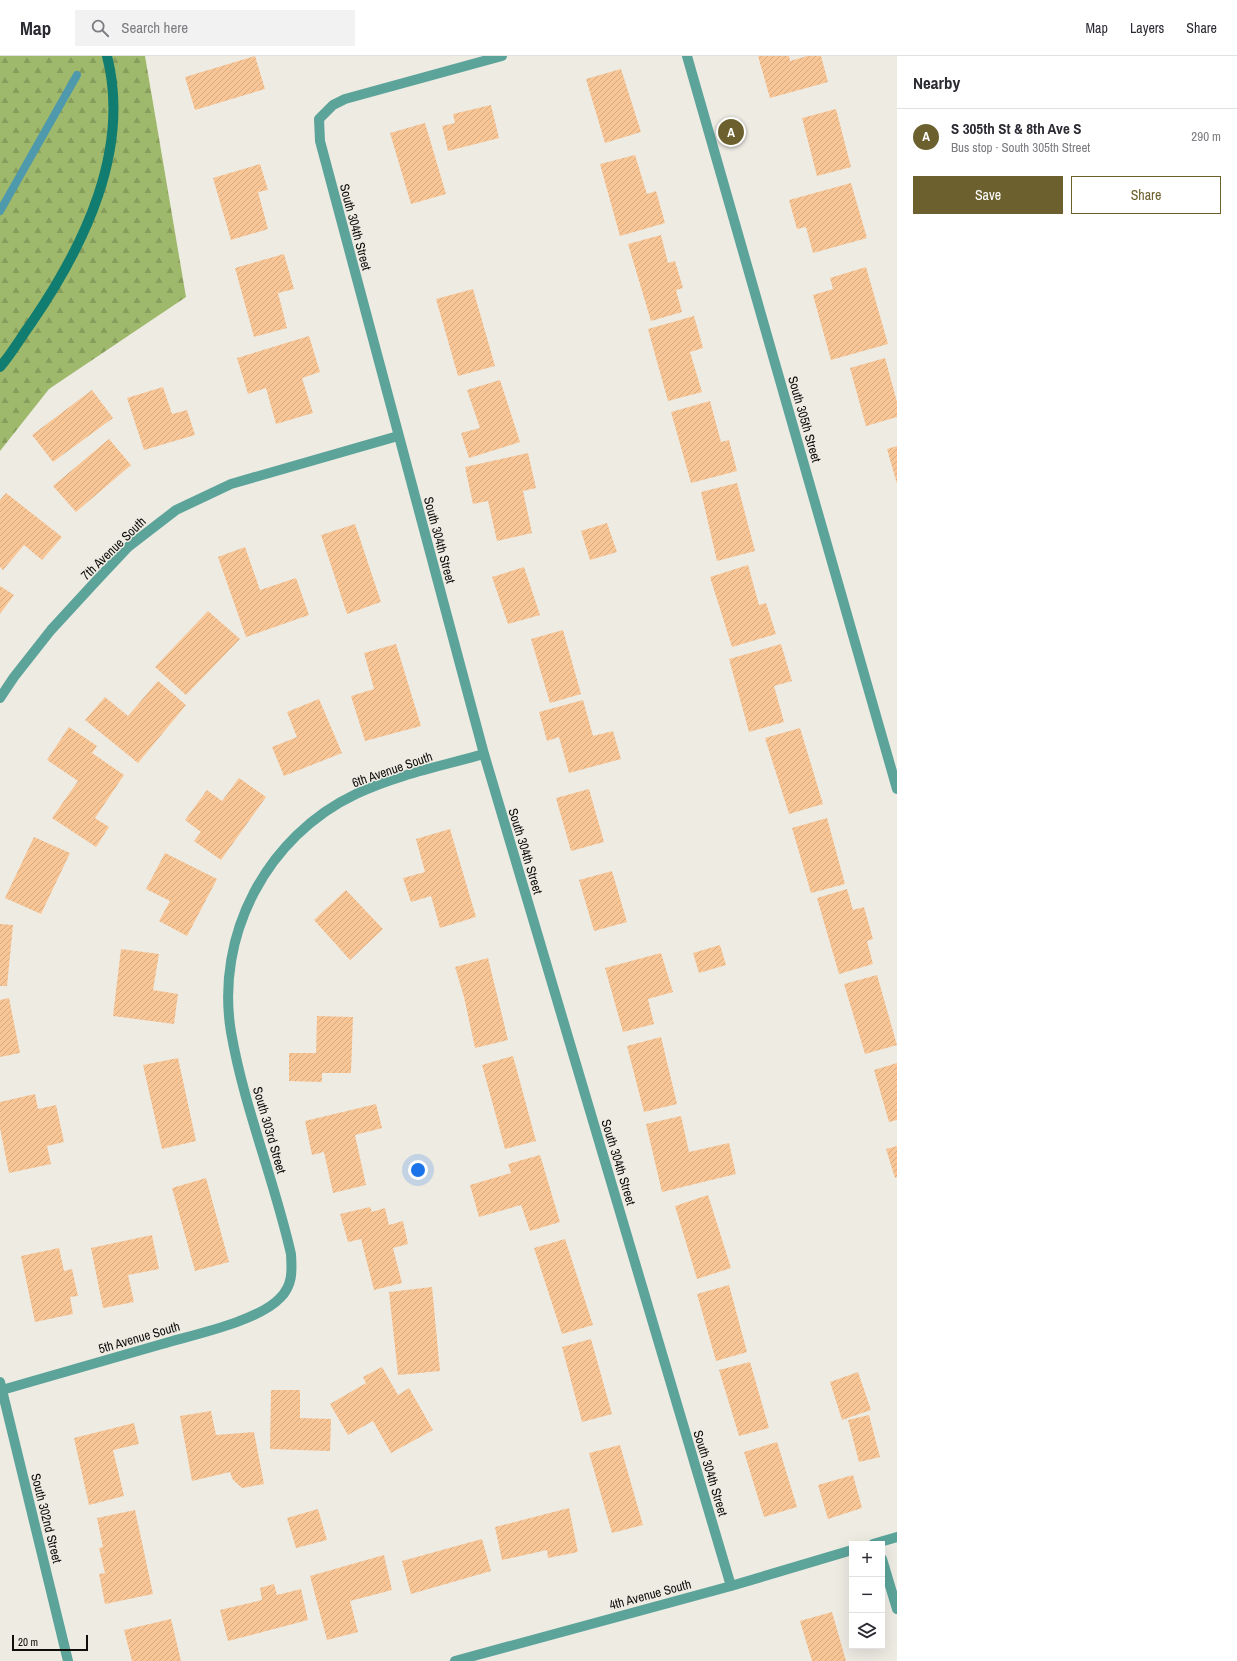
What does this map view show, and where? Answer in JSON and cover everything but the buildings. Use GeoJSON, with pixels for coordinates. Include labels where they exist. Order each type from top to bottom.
{"type":"FeatureCollection","features":[{"type":"Feature","properties":{"kind":"main road"},"geometry":{"type":"LineString","coordinates":[[0,367],[40,310],[67,267],[90,219],[104,178],[112,132],[112,79],[106,56]]}},
{"type":"Feature","properties":{"kind":"street","name":"South 304th Street"},"geometry":{"type":"LineString","coordinates":[[502,56],[345,100],[333,105],[319,119],[320,141],[484,754],[731,1586]]}},
{"type":"Feature","properties":{"kind":"street","name":"South 305th Street"},"geometry":{"type":"LineString","coordinates":[[687,56],[897,789]]}},
{"type":"Feature","properties":{"kind":"street","name":"7th Avenue South"},"geometry":{"type":"LineString","coordinates":[[0,698],[51,630],[102,574],[128,547],[176,510],[231,484],[398,436]]}},
{"type":"Feature","properties":{"kind":"street","name":"6th Avenue South"},"geometry":{"type":"LineString","coordinates":[[230,962],[240,921],[261,880],[285,848],[309,824],[336,805],[375,786],[484,754]]}},
{"type":"Feature","properties":{"kind":"street","name":"South 303rd Street"},"geometry":{"type":"LineString","coordinates":[[230,962],[228,988],[231,1032],[241,1075],[291,1254],[292,1272],[289,1287],[279,1299]]}},
{"type":"Feature","properties":{"kind":"street","name":"5th Avenue South"},"geometry":{"type":"LineString","coordinates":[[1,1386],[224,1325],[265,1309],[279,1299]]}},
{"type":"Feature","properties":{"kind":"street","name":"South 302nd Street"},"geometry":{"type":"LineString","coordinates":[[1,1386],[68,1661]]}},
{"type":"Feature","properties":{"kind":"street"},"geometry":{"type":"LineString","coordinates":[[885,1541],[897,1537]]}},
{"type":"Feature","properties":{"kind":"street","name":"4th Avenue South"},"geometry":{"type":"LineString","coordinates":[[455,1661],[731,1586],[849,1551]]}},
{"type":"Feature","properties":{"kind":"street"},"geometry":{"type":"LineString","coordinates":[[885,1569],[897,1609]]}},
{"type":"Feature","properties":{"kind":"green space"},"geometry":{"type":"Polygon","coordinates":[[[0,56],[145,56],[186,297],[49,389],[0,451],[0,56]]]}},
{"type":"Feature","properties":{"kind":"waterway"},"geometry":{"type":"LineString","coordinates":[[0,211],[77,75]]}},
{"type":"Feature","properties":{"kind":"place","name":"S 305th St & 8th Ave S"},"geometry":{"type":"Point","coordinates":[731,132]}}]}
